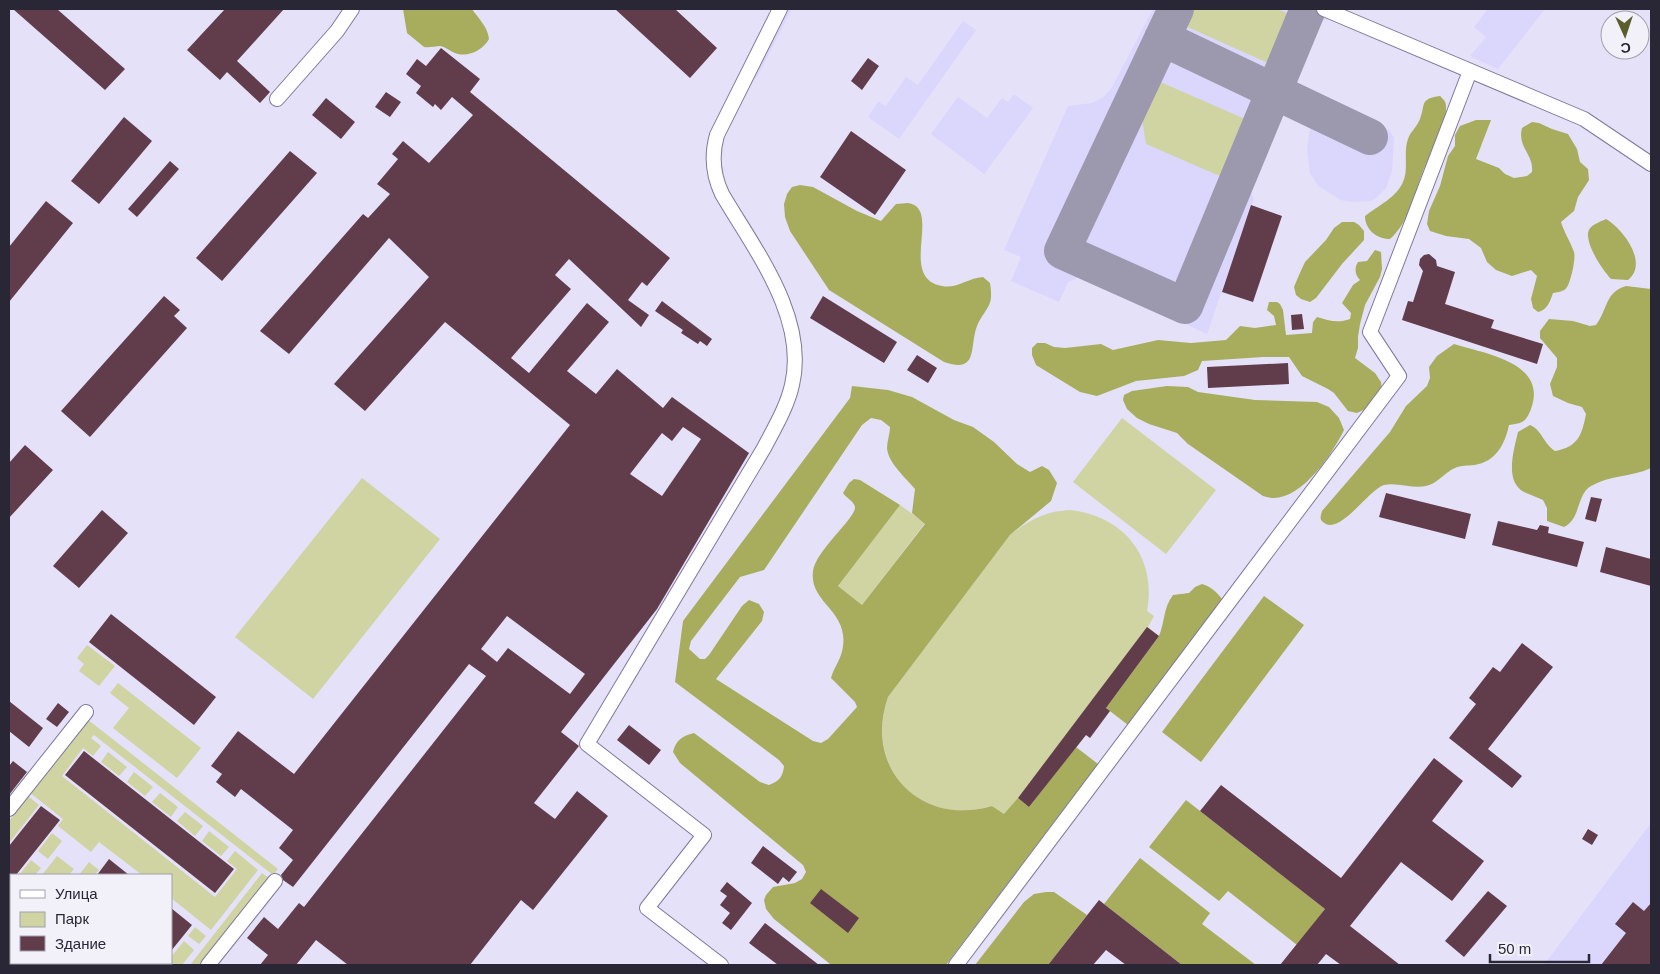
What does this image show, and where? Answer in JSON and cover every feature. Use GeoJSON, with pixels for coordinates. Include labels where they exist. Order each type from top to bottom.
{"type":"FeatureCollection","features":[{"type":"Feature","properties":{"kind":"street"},"geometry":{"type":"LineString","coordinates":[[277,100],[337,31],[352,9]]}},
{"type":"Feature","properties":{"kind":"street"},"geometry":{"type":"LineString","coordinates":[[721,965],[647,908],[704,835],[587,744],[764,448],[785,407],[792,383],[794,353],[787,312],[771,278],[716,182],[713,163],[716,135],[780,9]]}},
{"type":"Feature","properties":{"kind":"street"},"geometry":{"type":"LineString","coordinates":[[1324,9],[1584,119],[1651,164]]}},
{"type":"Feature","properties":{"kind":"street"},"geometry":{"type":"LineString","coordinates":[[956,965],[1399,376],[1370,332],[1470,71]]}},
{"type":"Feature","properties":{"kind":"street"},"geometry":{"type":"LineString","coordinates":[[9,809],[86,712]]}},
{"type":"Feature","properties":{"kind":"street"},"geometry":{"type":"LineString","coordinates":[[208,965],[275,881]]}},
{"type":"Feature","properties":{"kind":"shaded area"},"geometry":{"type":"Polygon","coordinates":[[[772,9],[792,9],[756,79],[742,70],[772,9]]]}},
{"type":"Feature","properties":{"kind":"shaded area"},"geometry":{"type":"Polygon","coordinates":[[[1153,9],[1333,9],[1327,19],[1313,25],[1289,83],[1389,130],[1394,138],[1392,171],[1386,188],[1375,199],[1370,201],[1351,202],[1341,200],[1318,186],[1310,173],[1307,149],[1311,122],[1278,107],[1245,185],[1254,198],[1207,334],[1082,276],[1068,282],[1059,302],[1011,281],[1021,257],[1004,250],[1068,106],[1092,103],[1102,98],[1111,89],[1153,9]]]}},
{"type":"Feature","properties":{"kind":"shaded area"},"geometry":{"type":"Polygon","coordinates":[[[1488,9],[1545,9],[1498,69],[1470,56],[1486,37],[1474,27],[1488,9]]]}},
{"type":"Feature","properties":{"kind":"shaded area"},"geometry":{"type":"Polygon","coordinates":[[[963,21],[976,30],[899,139],[868,117],[878,102],[886,106],[906,77],[918,85],[963,21]]]}},
{"type":"Feature","properties":{"kind":"shaded area"},"geometry":{"type":"Polygon","coordinates":[[[1014,94],[1033,108],[984,174],[931,134],[958,97],[987,118],[1002,98],[1008,102],[1014,94]]]}},
{"type":"Feature","properties":{"kind":"shaded area"},"geometry":{"type":"Polygon","coordinates":[[[1651,823],[1651,965],[1544,965],[1651,823]]]}},
{"type":"Feature","properties":{"kind":"green space"},"geometry":{"type":"Polygon","coordinates":[[[403,9],[472,9],[485,27],[489,39],[483,47],[470,54],[455,53],[440,46],[424,47],[407,33],[403,9]]]}},
{"type":"Feature","properties":{"kind":"green space"},"geometry":{"type":"Polygon","coordinates":[[[1181,9],[1277,9],[1294,16],[1275,66],[1174,21],[1181,9]]]}},
{"type":"Feature","properties":{"kind":"green space"},"geometry":{"type":"Polygon","coordinates":[[[1149,77],[1254,123],[1229,180],[1146,144],[1139,100],[1149,77]]]}},
{"type":"Feature","properties":{"kind":"green space"},"geometry":{"type":"Polygon","coordinates":[[[1440,96],[1446,104],[1446,114],[1408,214],[1397,232],[1390,239],[1380,237],[1369,229],[1365,216],[1392,197],[1400,187],[1405,177],[1406,150],[1409,136],[1419,122],[1424,103],[1433,97],[1440,96]]]}},
{"type":"Feature","properties":{"kind":"green space"},"geometry":{"type":"Polygon","coordinates":[[[1476,120],[1491,120],[1476,159],[1499,168],[1505,174],[1514,178],[1527,176],[1532,172],[1531,160],[1523,146],[1521,135],[1522,128],[1532,122],[1568,134],[1577,149],[1580,162],[1588,169],[1589,180],[1578,197],[1574,211],[1561,222],[1574,252],[1574,264],[1570,280],[1564,290],[1553,293],[1548,305],[1538,312],[1533,308],[1531,299],[1537,276],[1531,270],[1512,276],[1496,270],[1487,262],[1481,248],[1469,239],[1446,236],[1430,231],[1427,224],[1429,211],[1440,186],[1448,156],[1455,146],[1455,135],[1460,126],[1476,120]]]}},
{"type":"Feature","properties":{"kind":"green space"},"geometry":{"type":"Polygon","coordinates":[[[800,185],[813,187],[857,211],[881,221],[896,204],[908,203],[918,208],[922,217],[921,258],[923,270],[929,280],[947,287],[983,277],[990,283],[990,302],[977,326],[971,356],[968,361],[955,365],[944,362],[829,290],[790,231],[785,217],[784,204],[787,194],[792,187],[800,185]]]}},
{"type":"Feature","properties":{"kind":"green space"},"geometry":{"type":"Polygon","coordinates":[[[1606,219],[1620,230],[1635,256],[1636,265],[1634,273],[1628,280],[1611,279],[1592,251],[1588,239],[1589,230],[1595,224],[1606,219]]]}},
{"type":"Feature","properties":{"kind":"green space"},"geometry":{"type":"Polygon","coordinates":[[[1342,222],[1354,222],[1359,225],[1364,231],[1364,240],[1342,264],[1316,298],[1310,302],[1301,299],[1296,295],[1294,287],[1305,262],[1326,240],[1334,228],[1342,222]]]}},
{"type":"Feature","properties":{"kind":"green space"},"geometry":{"type":"Polygon","coordinates":[[[1375,250],[1381,252],[1382,269],[1380,277],[1365,305],[1355,358],[1375,373],[1381,382],[1382,390],[1370,407],[1357,413],[1348,411],[1334,393],[1302,376],[1289,357],[1202,361],[1198,370],[1184,376],[1136,381],[1097,396],[1080,392],[1036,365],[1032,355],[1032,348],[1037,343],[1065,348],[1101,344],[1113,350],[1158,340],[1191,343],[1226,340],[1240,326],[1255,328],[1276,325],[1274,316],[1267,310],[1269,302],[1280,304],[1283,310],[1286,335],[1312,333],[1313,322],[1317,317],[1337,321],[1350,319],[1351,313],[1342,303],[1353,285],[1360,280],[1356,271],[1358,262],[1367,261],[1375,250]]]}},
{"type":"Feature","properties":{"kind":"green space"},"geometry":{"type":"Polygon","coordinates":[[[1626,286],[1651,289],[1651,468],[1598,482],[1591,486],[1583,495],[1573,518],[1564,527],[1547,521],[1547,508],[1543,500],[1524,492],[1518,487],[1512,473],[1518,432],[1530,425],[1537,430],[1555,451],[1563,449],[1578,439],[1586,414],[1582,407],[1553,396],[1550,384],[1557,367],[1557,358],[1540,338],[1540,331],[1549,319],[1573,321],[1590,326],[1596,325],[1610,297],[1614,292],[1626,286]]]}},
{"type":"Feature","properties":{"kind":"green space"},"geometry":{"type":"Polygon","coordinates":[[[1454,344],[1496,357],[1522,370],[1530,380],[1534,393],[1531,409],[1526,419],[1509,425],[1502,445],[1494,456],[1488,460],[1474,465],[1455,468],[1434,483],[1426,486],[1384,485],[1337,523],[1330,525],[1323,522],[1321,518],[1322,511],[1390,432],[1406,406],[1427,386],[1430,378],[1429,367],[1437,356],[1454,344]]]}},
{"type":"Feature","properties":{"kind":"green space"},"geometry":{"type":"Polygon","coordinates":[[[852,386],[888,390],[912,397],[954,420],[973,427],[994,442],[1017,464],[1030,472],[1042,466],[1049,470],[1057,483],[1051,501],[1010,535],[888,697],[882,723],[884,747],[891,769],[904,786],[921,800],[942,808],[966,810],[992,806],[1004,814],[1018,798],[1029,807],[1076,747],[1098,764],[946,965],[830,964],[774,919],[766,909],[764,900],[766,895],[773,887],[795,883],[802,879],[806,872],[803,865],[680,763],[673,752],[680,739],[694,733],[760,782],[769,785],[778,780],[783,773],[784,766],[779,760],[675,682],[683,621],[850,398],[852,386]],[[871,418],[862,425],[764,570],[740,577],[691,641],[689,649],[700,659],[705,659],[742,606],[749,600],[759,604],[764,612],[762,621],[716,679],[813,741],[821,743],[828,739],[857,707],[855,702],[831,678],[840,658],[843,634],[835,615],[822,599],[813,582],[813,571],[821,554],[854,512],[855,507],[852,501],[843,493],[854,479],[860,480],[900,505],[838,586],[862,605],[925,524],[912,513],[915,489],[898,470],[888,454],[890,427],[881,420],[871,418]]]}},
{"type":"Feature","properties":{"kind":"green space"},"geometry":{"type":"Polygon","coordinates":[[[1167,386],[1188,387],[1198,392],[1255,400],[1317,402],[1329,407],[1339,418],[1344,430],[1322,465],[1300,487],[1288,495],[1275,498],[1263,496],[1188,444],[1177,433],[1137,418],[1127,409],[1123,400],[1124,395],[1132,391],[1167,386]]]}},
{"type":"Feature","properties":{"kind":"green space"},"geometry":{"type":"Polygon","coordinates":[[[1122,418],[1216,490],[1166,554],[1073,482],[1122,418]]]}},
{"type":"Feature","properties":{"kind":"green space"},"geometry":{"type":"Polygon","coordinates":[[[362,478],[440,539],[313,699],[235,637],[362,478]]]}},
{"type":"Feature","properties":{"kind":"green space"},"geometry":{"type":"Polygon","coordinates":[[[900,505],[925,523],[862,605],[838,586],[900,505]]]}},
{"type":"Feature","properties":{"kind":"green space"},"geometry":{"type":"Polygon","coordinates":[[[1070,510],[1089,514],[1106,521],[1121,530],[1133,543],[1147,573],[1149,591],[1147,611],[1154,616],[1148,627],[1159,636],[1086,735],[1029,807],[1004,814],[992,806],[966,810],[942,808],[921,800],[904,786],[891,769],[884,747],[883,723],[888,697],[1010,535],[1045,514],[1070,510]]]}},
{"type":"Feature","properties":{"kind":"green space"},"geometry":{"type":"Polygon","coordinates":[[[1202,584],[1208,586],[1222,599],[1128,725],[1106,708],[1159,636],[1167,605],[1173,595],[1189,593],[1195,587],[1202,584]]]}},
{"type":"Feature","properties":{"kind":"green space"},"geometry":{"type":"Polygon","coordinates":[[[1264,596],[1304,625],[1201,762],[1162,732],[1264,596]]]}},
{"type":"Feature","properties":{"kind":"green space"},"geometry":{"type":"Polygon","coordinates":[[[87,645],[115,666],[99,686],[79,671],[84,664],[77,658],[87,645]]]}},
{"type":"Feature","properties":{"kind":"green space"},"geometry":{"type":"Polygon","coordinates":[[[118,683],[201,748],[177,778],[113,728],[129,708],[110,693],[118,683]]]}},
{"type":"Feature","properties":{"kind":"green space"},"geometry":{"type":"Polygon","coordinates":[[[87,719],[278,869],[273,875],[94,735],[91,738],[101,746],[93,756],[83,748],[62,776],[215,897],[237,869],[227,861],[235,851],[258,870],[211,930],[172,899],[172,874],[141,874],[99,842],[91,852],[58,826],[63,819],[29,792],[87,719]]]}},
{"type":"Feature","properties":{"kind":"green space"},"geometry":{"type":"Polygon","coordinates":[[[108,752],[127,767],[119,776],[101,762],[108,752]]]}},
{"type":"Feature","properties":{"kind":"green space"},"geometry":{"type":"Polygon","coordinates":[[[134,772],[153,787],[145,796],[127,782],[134,772]]]}},
{"type":"Feature","properties":{"kind":"green space"},"geometry":{"type":"Polygon","coordinates":[[[160,793],[178,807],[171,817],[152,802],[160,793]]]}},
{"type":"Feature","properties":{"kind":"green space"},"geometry":{"type":"Polygon","coordinates":[[[28,796],[39,805],[9,843],[9,821],[28,796]]]}},
{"type":"Feature","properties":{"kind":"green space"},"geometry":{"type":"Polygon","coordinates":[[[1186,800],[1325,909],[1297,945],[1228,891],[1219,901],[1149,847],[1186,800]]]}},
{"type":"Feature","properties":{"kind":"green space"},"geometry":{"type":"Polygon","coordinates":[[[185,812],[203,826],[195,836],[177,821],[185,812]]]}},
{"type":"Feature","properties":{"kind":"green space"},"geometry":{"type":"Polygon","coordinates":[[[209,831],[229,847],[221,856],[202,841],[209,831]]]}},
{"type":"Feature","properties":{"kind":"green space"},"geometry":{"type":"Polygon","coordinates":[[[52,833],[62,841],[48,859],[38,851],[52,833]]]}},
{"type":"Feature","properties":{"kind":"green space"},"geometry":{"type":"Polygon","coordinates":[[[57,856],[74,869],[70,874],[43,874],[57,856]]]}},
{"type":"Feature","properties":{"kind":"green space"},"geometry":{"type":"Polygon","coordinates":[[[1140,858],[1210,913],[1202,924],[1256,965],[1182,965],[1104,904],[1140,858]]]}},
{"type":"Feature","properties":{"kind":"green space"},"geometry":{"type":"Polygon","coordinates":[[[31,860],[41,868],[36,874],[20,874],[31,860]]]}},
{"type":"Feature","properties":{"kind":"green space"},"geometry":{"type":"Polygon","coordinates":[[[89,862],[99,870],[95,874],[80,874],[89,862]]]}},
{"type":"Feature","properties":{"kind":"green space"},"geometry":{"type":"Polygon","coordinates":[[[262,873],[269,878],[200,965],[190,965],[262,873]]]}},
{"type":"Feature","properties":{"kind":"green space"},"geometry":{"type":"Polygon","coordinates":[[[1054,892],[1087,915],[1048,965],[975,965],[1024,902],[1034,894],[1054,892]]]}},
{"type":"Feature","properties":{"kind":"green space"},"geometry":{"type":"Polygon","coordinates":[[[195,927],[206,936],[199,944],[188,936],[195,927]]]}},
{"type":"Feature","properties":{"kind":"green space"},"geometry":{"type":"Polygon","coordinates":[[[184,941],[194,950],[182,965],[170,964],[172,964],[172,956],[184,941]]]}},
{"type":"Feature","properties":{"kind":"green space"},"geometry":{"type":"Polygon","coordinates":[[[59,964],[128,964],[127,965],[59,964]]]}},
{"type":"Feature","properties":{"kind":"building"},"geometry":{"type":"Polygon","coordinates":[[[13,9],[57,9],[125,69],[105,90],[13,9]]]}},
{"type":"Feature","properties":{"kind":"building"},"geometry":{"type":"Polygon","coordinates":[[[225,9],[284,9],[237,61],[270,92],[260,103],[227,72],[220,80],[187,50],[225,9]]]}},
{"type":"Feature","properties":{"kind":"building"},"geometry":{"type":"Polygon","coordinates":[[[615,9],[675,9],[717,48],[690,78],[615,9]]]}},
{"type":"Feature","properties":{"kind":"building"},"geometry":{"type":"Polygon","coordinates":[[[441,48],[480,79],[470,92],[670,258],[647,286],[642,282],[628,300],[649,315],[641,327],[569,259],[555,275],[571,289],[511,358],[529,373],[587,303],[609,322],[567,371],[596,394],[617,369],[663,408],[672,397],[749,453],[657,609],[561,732],[579,746],[534,803],[555,819],[577,791],[608,816],[533,910],[521,900],[470,965],[348,965],[316,940],[296,965],[260,965],[268,955],[247,938],[264,917],[278,929],[299,903],[304,907],[486,676],[469,664],[293,887],[283,880],[281,875],[293,860],[279,848],[293,830],[241,789],[235,797],[216,782],[222,774],[211,766],[238,731],[294,774],[570,425],[445,322],[365,411],[334,384],[429,277],[389,238],[289,354],[260,331],[363,214],[368,218],[390,194],[377,184],[398,159],[392,154],[403,141],[429,163],[473,115],[452,97],[441,110],[435,104],[433,107],[416,93],[421,86],[406,74],[417,59],[426,66],[441,48]],[[683,427],[672,441],[662,433],[630,474],[662,496],[701,439],[683,427]],[[507,616],[481,649],[497,662],[508,648],[570,694],[585,674],[507,616]]]}},
{"type":"Feature","properties":{"kind":"building"},"geometry":{"type":"Polygon","coordinates":[[[868,58],[879,66],[862,90],[851,81],[868,58]]]}},
{"type":"Feature","properties":{"kind":"building"},"geometry":{"type":"Polygon","coordinates":[[[386,92],[401,102],[390,117],[375,107],[386,92]]]}},
{"type":"Feature","properties":{"kind":"building"},"geometry":{"type":"Polygon","coordinates":[[[326,98],[355,122],[341,139],[312,115],[326,98]]]}},
{"type":"Feature","properties":{"kind":"building"},"geometry":{"type":"Polygon","coordinates":[[[124,117],[152,141],[99,204],[71,181],[124,117]]]}},
{"type":"Feature","properties":{"kind":"building"},"geometry":{"type":"Polygon","coordinates":[[[851,131],[906,170],[875,215],[820,177],[851,131]]]}},
{"type":"Feature","properties":{"kind":"building"},"geometry":{"type":"Polygon","coordinates":[[[290,151],[317,173],[222,281],[196,258],[290,151]]]}},
{"type":"Feature","properties":{"kind":"building"},"geometry":{"type":"Polygon","coordinates":[[[170,161],[179,169],[137,217],[128,209],[170,161]]]}},
{"type":"Feature","properties":{"kind":"building"},"geometry":{"type":"Polygon","coordinates":[[[46,201],[73,223],[9,302],[9,247],[46,201]]]}},
{"type":"Feature","properties":{"kind":"building"},"geometry":{"type":"Polygon","coordinates":[[[1251,205],[1282,216],[1253,302],[1222,292],[1251,205]]]}},
{"type":"Feature","properties":{"kind":"building"},"geometry":{"type":"Polygon","coordinates":[[[1429,254],[1436,260],[1437,266],[1455,272],[1445,304],[1494,320],[1491,328],[1543,344],[1537,364],[1402,320],[1408,301],[1413,302],[1423,271],[1419,265],[1420,259],[1424,255],[1429,254]]]}},
{"type":"Feature","properties":{"kind":"building"},"geometry":{"type":"Polygon","coordinates":[[[164,296],[180,310],[174,316],[187,328],[90,437],[61,411],[164,296]]]}},
{"type":"Feature","properties":{"kind":"building"},"geometry":{"type":"Polygon","coordinates":[[[823,296],[897,342],[884,363],[810,318],[823,296]]]}},
{"type":"Feature","properties":{"kind":"building"},"geometry":{"type":"Polygon","coordinates":[[[662,301],[712,339],[707,346],[700,341],[698,344],[681,333],[683,330],[655,311],[662,301]]]}},
{"type":"Feature","properties":{"kind":"building"},"geometry":{"type":"Polygon","coordinates":[[[1302,314],[1304,329],[1292,330],[1291,315],[1302,314]]]}},
{"type":"Feature","properties":{"kind":"building"},"geometry":{"type":"Polygon","coordinates":[[[917,355],[937,368],[928,383],[907,370],[917,355]]]}},
{"type":"Feature","properties":{"kind":"building"},"geometry":{"type":"Polygon","coordinates":[[[1288,363],[1289,384],[1208,388],[1207,367],[1288,363]]]}},
{"type":"Feature","properties":{"kind":"building"},"geometry":{"type":"Polygon","coordinates":[[[25,445],[53,470],[9,518],[9,463],[25,445]]]}},
{"type":"Feature","properties":{"kind":"building"},"geometry":{"type":"Polygon","coordinates":[[[1386,493],[1471,514],[1465,539],[1379,517],[1386,493]]]}},
{"type":"Feature","properties":{"kind":"building"},"geometry":{"type":"Polygon","coordinates":[[[1591,497],[1602,499],[1596,522],[1585,519],[1591,497]]]}},
{"type":"Feature","properties":{"kind":"building"},"geometry":{"type":"Polygon","coordinates":[[[102,510],[128,533],[79,588],[53,566],[102,510]]]}},
{"type":"Feature","properties":{"kind":"building"},"geometry":{"type":"Polygon","coordinates":[[[1498,521],[1537,530],[1540,525],[1549,527],[1548,533],[1584,542],[1577,567],[1492,545],[1498,521]]]}},
{"type":"Feature","properties":{"kind":"building"},"geometry":{"type":"Polygon","coordinates":[[[1606,547],[1651,559],[1651,586],[1600,572],[1606,547]]]}},
{"type":"Feature","properties":{"kind":"building"},"geometry":{"type":"Polygon","coordinates":[[[111,614],[216,697],[194,725],[89,642],[111,614]]]}},
{"type":"Feature","properties":{"kind":"building"},"geometry":{"type":"Polygon","coordinates":[[[1147,627],[1159,636],[1106,708],[1110,711],[1090,738],[1086,735],[1029,807],[1018,798],[1147,627]]]}},
{"type":"Feature","properties":{"kind":"building"},"geometry":{"type":"Polygon","coordinates":[[[1522,643],[1553,667],[1488,749],[1522,776],[1512,788],[1449,738],[1476,704],[1469,698],[1493,667],[1500,672],[1522,643]]]}},
{"type":"Feature","properties":{"kind":"building"},"geometry":{"type":"Polygon","coordinates":[[[9,701],[43,728],[29,747],[9,731],[9,701]]]}},
{"type":"Feature","properties":{"kind":"building"},"geometry":{"type":"Polygon","coordinates":[[[58,703],[69,712],[57,727],[46,719],[58,703]]]}},
{"type":"Feature","properties":{"kind":"building"},"geometry":{"type":"Polygon","coordinates":[[[629,725],[661,750],[649,765],[617,740],[629,725]]]}},
{"type":"Feature","properties":{"kind":"building"},"geometry":{"type":"Polygon","coordinates":[[[84,751],[234,869],[215,893],[65,775],[84,751]]]}},
{"type":"Feature","properties":{"kind":"building"},"geometry":{"type":"Polygon","coordinates":[[[1434,758],[1463,781],[1432,821],[1484,861],[1452,901],[1401,862],[1350,926],[1400,965],[1341,965],[1326,954],[1317,965],[1280,965],[1325,909],[1200,811],[1221,785],[1341,878],[1434,758]]]}},
{"type":"Feature","properties":{"kind":"building"},"geometry":{"type":"Polygon","coordinates":[[[13,761],[27,772],[9,795],[9,766],[13,761]]]}},
{"type":"Feature","properties":{"kind":"building"},"geometry":{"type":"Polygon","coordinates":[[[41,806],[60,820],[17,874],[10,874],[9,885],[9,846],[41,806]]]}},
{"type":"Feature","properties":{"kind":"building"},"geometry":{"type":"Polygon","coordinates":[[[1588,829],[1598,835],[1592,845],[1582,839],[1588,829]]]}},
{"type":"Feature","properties":{"kind":"building"},"geometry":{"type":"Polygon","coordinates":[[[763,846],[797,872],[789,882],[783,877],[778,884],[751,863],[763,846]]]}},
{"type":"Feature","properties":{"kind":"building"},"geometry":{"type":"Polygon","coordinates":[[[109,859],[128,874],[98,874],[109,859]]]}},
{"type":"Feature","properties":{"kind":"building"},"geometry":{"type":"Polygon","coordinates":[[[727,882],[752,903],[731,930],[722,923],[730,913],[720,905],[727,896],[720,891],[727,882]]]}},
{"type":"Feature","properties":{"kind":"building"},"geometry":{"type":"Polygon","coordinates":[[[821,889],[859,918],[848,933],[810,903],[821,889]]]}},
{"type":"Feature","properties":{"kind":"building"},"geometry":{"type":"Polygon","coordinates":[[[1488,891],[1507,906],[1464,957],[1445,941],[1488,891]]]}},
{"type":"Feature","properties":{"kind":"building"},"geometry":{"type":"Polygon","coordinates":[[[1099,900],[1182,965],[1126,965],[1106,950],[1093,965],[1048,965],[1099,900]]]}},
{"type":"Feature","properties":{"kind":"building"},"geometry":{"type":"Polygon","coordinates":[[[1633,902],[1644,911],[1651,903],[1651,965],[1601,965],[1626,933],[1615,924],[1633,902]]]}},
{"type":"Feature","properties":{"kind":"building"},"geometry":{"type":"Polygon","coordinates":[[[172,909],[192,925],[172,950],[172,909]]]}},
{"type":"Feature","properties":{"kind":"building"},"geometry":{"type":"Polygon","coordinates":[[[765,923],[819,965],[778,965],[749,943],[765,923]]]}},
{"type":"Feature","properties":{"kind":"taxiway"},"geometry":{"type":"LineString","coordinates":[[1176,9],[1062,251],[1185,306],[1308,9]]}},
{"type":"Feature","properties":{"kind":"taxiway"},"geometry":{"type":"LineString","coordinates":[[1162,38],[1370,137]]}}]}
